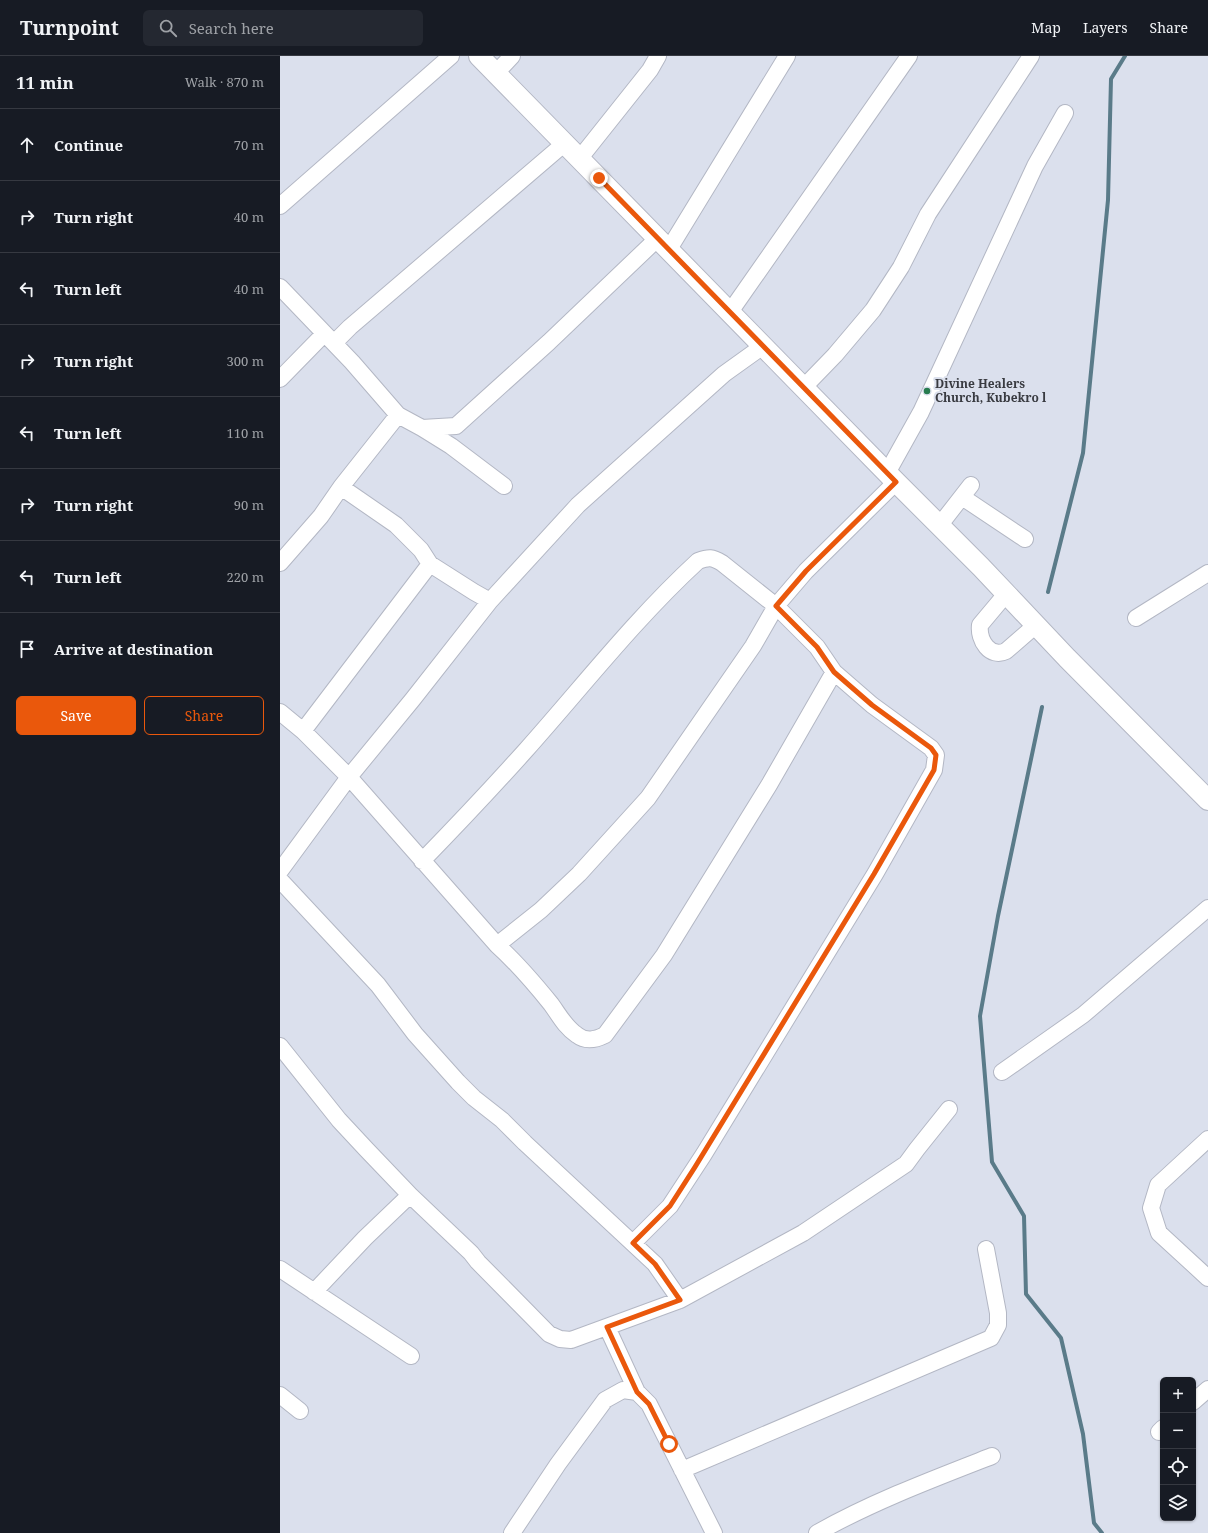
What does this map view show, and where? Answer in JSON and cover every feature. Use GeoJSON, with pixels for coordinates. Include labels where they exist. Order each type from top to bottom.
{"type":"FeatureCollection","features":[{"type":"Feature","properties":{"kind":"main road"},"geometry":{"type":"LineString","coordinates":[[479,56],[1208,800]]}},
{"type":"Feature","properties":{"kind":"street"},"geometry":{"type":"LineString","coordinates":[[280,206],[450,56]]}},
{"type":"Feature","properties":{"kind":"street"},"geometry":{"type":"LineString","coordinates":[[496,72],[512,56]]}},
{"type":"Feature","properties":{"kind":"street"},"geometry":{"type":"LineString","coordinates":[[580,158],[650,70],[658,56]]}},
{"type":"Feature","properties":{"kind":"street"},"geometry":{"type":"LineString","coordinates":[[450,446],[456,426],[543,347],[664,244],[787,56]]}},
{"type":"Feature","properties":{"kind":"street"},"geometry":{"type":"LineString","coordinates":[[730,312],[909,56]]}},
{"type":"Feature","properties":{"kind":"street"},"geometry":{"type":"LineString","coordinates":[[804,387],[835,355],[873,310],[901,267],[928,214],[1031,56]]}},
{"type":"Feature","properties":{"kind":"street"},"geometry":{"type":"LineString","coordinates":[[497,945],[541,910],[579,874],[648,798],[753,646],[776,606],[891,477],[1035,166],[1065,113]]}},
{"type":"Feature","properties":{"kind":"street"},"geometry":{"type":"LineString","coordinates":[[280,379],[329,339],[350,327],[564,143]]}},
{"type":"Feature","properties":{"kind":"street"},"geometry":{"type":"LineString","coordinates":[[280,287],[398,415],[450,446],[504,486]]}},
{"type":"Feature","properties":{"kind":"street"},"geometry":{"type":"LineString","coordinates":[[280,871],[349,777],[413,700],[490,600],[578,504],[724,374],[763,346]]}},
{"type":"Feature","properties":{"kind":"street"},"geometry":{"type":"LineString","coordinates":[[281,559],[321,516],[341,486],[398,415]]}},
{"type":"Feature","properties":{"kind":"street"},"geometry":{"type":"LineString","coordinates":[[422,428],[456,426]]}},
{"type":"Feature","properties":{"kind":"street"},"geometry":{"type":"LineString","coordinates":[[341,486],[396,525],[421,550],[430,564],[474,592],[490,600]]}},
{"type":"Feature","properties":{"kind":"street"},"geometry":{"type":"LineString","coordinates":[[939,526],[966,491],[1024,539]]}},
{"type":"Feature","properties":{"kind":"street"},"geometry":{"type":"LineString","coordinates":[[422,861],[526,751],[627,634],[670,587],[698,561],[712,558],[722,563],[776,606],[817,647],[834,672],[872,705],[931,748],[936,755],[934,770],[874,874],[695,1167],[670,1206],[633,1243]]}},
{"type":"Feature","properties":{"kind":"street"},"geometry":{"type":"LineString","coordinates":[[303,731],[430,564]]}},
{"type":"Feature","properties":{"kind":"street"},"geometry":{"type":"LineString","coordinates":[[1136,618],[1208,573]]}},
{"type":"Feature","properties":{"kind":"street"},"geometry":{"type":"LineString","coordinates":[[1006,594],[980,625],[981,638],[986,647],[992,652],[1001,654],[1036,625]]}},
{"type":"Feature","properties":{"kind":"street"},"geometry":{"type":"LineString","coordinates":[[280,712],[303,731],[349,777],[497,945],[519,965],[565,1024],[578,1035],[590,1040],[597,1039],[605,1035],[664,955],[769,785],[834,672]]}},
{"type":"Feature","properties":{"kind":"street"},"geometry":{"type":"LineString","coordinates":[[280,880],[378,985],[415,1034],[458,1082],[474,1098],[502,1120],[655,1264],[680,1300]]}},
{"type":"Feature","properties":{"kind":"street"},"geometry":{"type":"LineString","coordinates":[[1002,1072],[1083,1015],[1208,908]]}},
{"type":"Feature","properties":{"kind":"street"},"geometry":{"type":"LineString","coordinates":[[280,1046],[340,1120],[410,1195],[471,1253],[478,1262],[549,1334],[560,1339],[571,1340],[680,1300],[803,1233],[906,1164],[949,1109]]}},
{"type":"Feature","properties":{"kind":"street"},"geometry":{"type":"LineString","coordinates":[[1208,1139],[1158,1185],[1150,1208],[1159,1233],[1208,1278]]}},
{"type":"Feature","properties":{"kind":"street"},"geometry":{"type":"LineString","coordinates":[[314,1292],[365,1238],[410,1195]]}},
{"type":"Feature","properties":{"kind":"street"},"geometry":{"type":"LineString","coordinates":[[682,1470],[991,1338],[998,1325],[998,1313],[986,1249]]}},
{"type":"Feature","properties":{"kind":"street"},"geometry":{"type":"LineString","coordinates":[[280,1269],[411,1356]]}},
{"type":"Feature","properties":{"kind":"street"},"geometry":{"type":"LineString","coordinates":[[607,1327],[637,1392],[649,1404],[714,1533]]}},
{"type":"Feature","properties":{"kind":"street"},"geometry":{"type":"LineString","coordinates":[[1196,1399],[1208,1389]]}},
{"type":"Feature","properties":{"kind":"street"},"geometry":{"type":"LineString","coordinates":[[512,1533],[558,1464],[606,1400],[623,1390],[637,1392]]}},
{"type":"Feature","properties":{"kind":"street"},"geometry":{"type":"LineString","coordinates":[[280,1395],[300,1411]]}},
{"type":"Feature","properties":{"kind":"street"},"geometry":{"type":"LineString","coordinates":[[817,1533],[837,1522],[923,1483],[992,1456]]}},
{"type":"Feature","properties":{"kind":"waterway"},"geometry":{"type":"LineString","coordinates":[[1048,592],[1083,453],[1108,200],[1111,79],[1125,56]]}},
{"type":"Feature","properties":{"kind":"waterway"},"geometry":{"type":"LineString","coordinates":[[1042,707],[998,916],[980,1016],[992,1162],[1024,1216],[1026,1294],[1061,1338],[1083,1434],[1094,1523],[1102,1533]]}},
{"type":"Feature","properties":{"kind":"place","name":"Divine Healers Church, Kubekro l"},"geometry":{"type":"Point","coordinates":[927,391]}},
{"type":"Feature","properties":{"kind":"route"},"geometry":{"type":"LineString","coordinates":[[599,178],[896,482],[806,571],[776,606],[817,647],[834,672],[872,705],[931,748],[936,755],[934,770],[874,874],[704,1154],[670,1206],[633,1243],[655,1264],[680,1300],[607,1327],[637,1392],[649,1404],[669,1444]]}}]}
